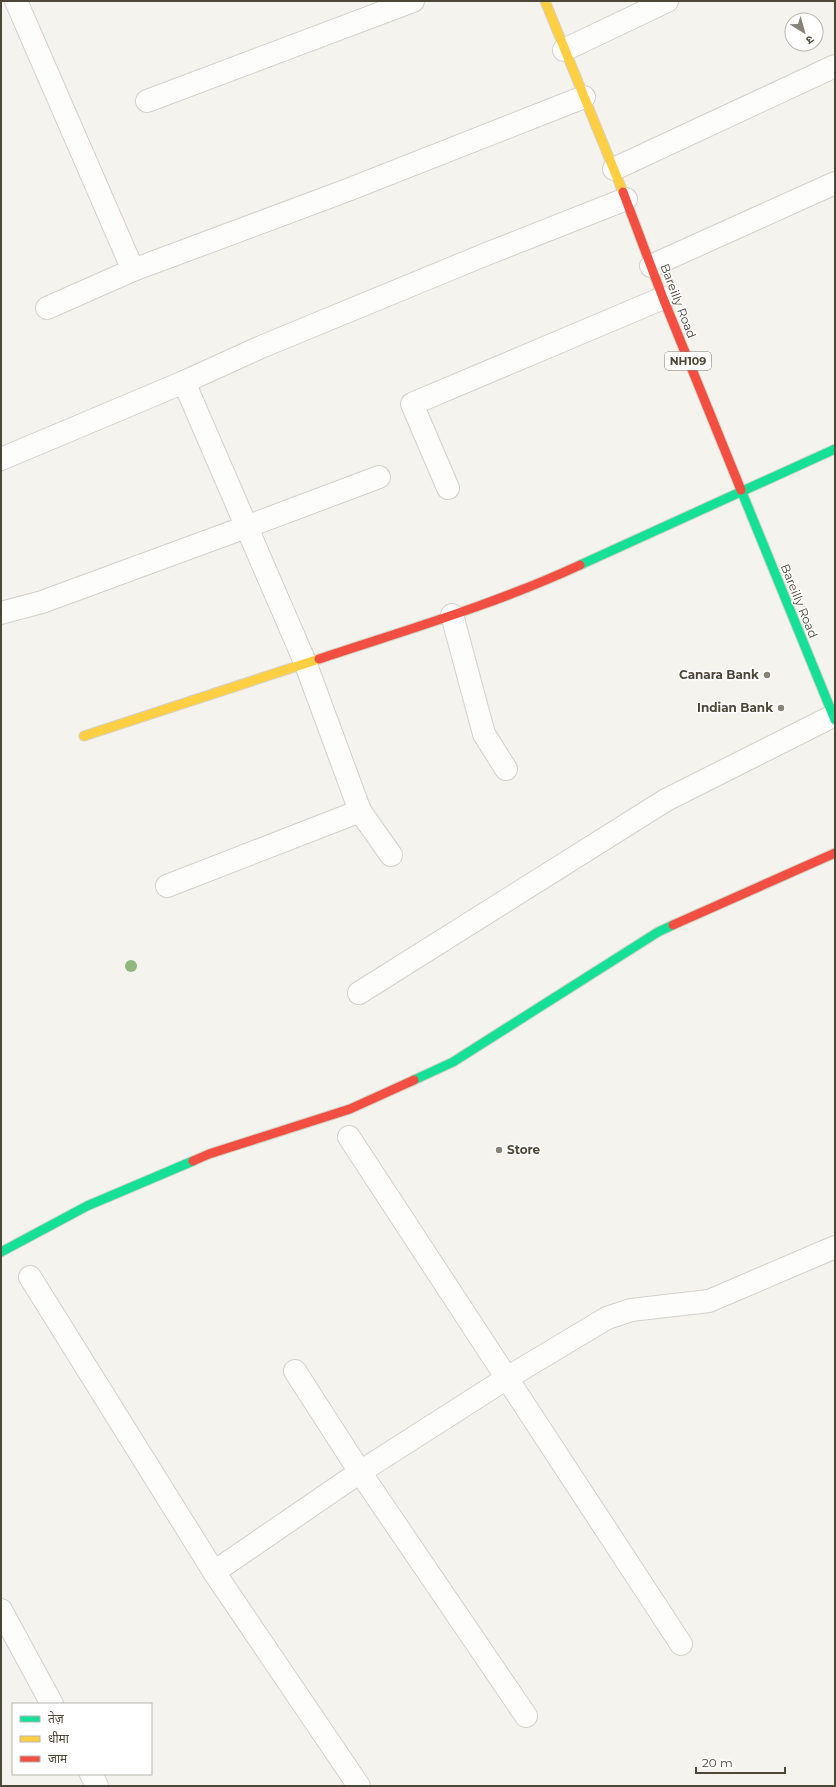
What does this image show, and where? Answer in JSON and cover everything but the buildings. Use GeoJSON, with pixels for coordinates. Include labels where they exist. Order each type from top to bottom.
{"type":"FeatureCollection","features":[{"type":"Feature","properties":{"kind":"main road","name":"Bareilly Road"},"geometry":{"type":"LineString","coordinates":[[545,1],[626,199],[663,298],[741,492],[834,718]]}},
{"type":"Feature","properties":{"kind":"main road"},"geometry":{"type":"LineString","coordinates":[[84,736],[305,662],[452,615],[554,578],[835,449]]}},
{"type":"Feature","properties":{"kind":"main road"},"geometry":{"type":"LineString","coordinates":[[1,1251],[87,1206],[202,1157],[350,1109],[453,1062],[658,932],[835,853]]}},
{"type":"Feature","properties":{"kind":"street"},"geometry":{"type":"LineString","coordinates":[[16,1],[133,270]]}},
{"type":"Feature","properties":{"kind":"street"},"geometry":{"type":"LineString","coordinates":[[147,101],[413,1]]}},
{"type":"Feature","properties":{"kind":"street"},"geometry":{"type":"LineString","coordinates":[[564,50],[666,1]]}},
{"type":"Feature","properties":{"kind":"street"},"geometry":{"type":"LineString","coordinates":[[614,169],[835,66]]}},
{"type":"Feature","properties":{"kind":"street"},"geometry":{"type":"LineString","coordinates":[[47,308],[133,270],[345,191],[584,97]]}},
{"type":"Feature","properties":{"kind":"street"},"geometry":{"type":"LineString","coordinates":[[651,266],[835,183]]}},
{"type":"Feature","properties":{"kind":"street"},"geometry":{"type":"LineString","coordinates":[[1,459],[184,382],[261,347],[484,255],[626,199]]}},
{"type":"Feature","properties":{"kind":"street"},"geometry":{"type":"LineString","coordinates":[[448,488],[412,404],[663,298]]}},
{"type":"Feature","properties":{"kind":"street"},"geometry":{"type":"LineString","coordinates":[[184,382],[305,662],[360,811],[391,855]]}},
{"type":"Feature","properties":{"kind":"street"},"geometry":{"type":"LineString","coordinates":[[1,613],[42,602],[246,528],[379,476]]}},
{"type":"Feature","properties":{"kind":"street"},"geometry":{"type":"LineString","coordinates":[[452,615],[484,734],[506,769]]}},
{"type":"Feature","properties":{"kind":"street"},"geometry":{"type":"LineString","coordinates":[[359,992],[666,800],[834,718]]}},
{"type":"Feature","properties":{"kind":"street"},"geometry":{"type":"LineString","coordinates":[[167,886],[360,811]]}},
{"type":"Feature","properties":{"kind":"street"},"geometry":{"type":"LineString","coordinates":[[349,1137],[681,1644]]}},
{"type":"Feature","properties":{"kind":"street"},"geometry":{"type":"LineString","coordinates":[[214,1572],[360,1472],[507,1378],[607,1318],[631,1310],[709,1301],[835,1248]]}},
{"type":"Feature","properties":{"kind":"street"},"geometry":{"type":"LineString","coordinates":[[30,1277],[214,1572],[359,1786]]}},
{"type":"Feature","properties":{"kind":"street"},"geometry":{"type":"LineString","coordinates":[[295,1371],[360,1472],[526,1716]]}},
{"type":"Feature","properties":{"kind":"street"},"geometry":{"type":"LineString","coordinates":[[1,1610],[51,1703]]}},
{"type":"Feature","properties":{"kind":"street"},"geometry":{"type":"LineString","coordinates":[[92,1775],[97,1786]]}},
{"type":"Feature","properties":{"kind":"traffic: fast"},"geometry":{"type":"LineString","coordinates":[[580,565],[835,449]]}},
{"type":"Feature","properties":{"kind":"traffic: fast"},"geometry":{"type":"LineString","coordinates":[[741,490],[835,720]]}},
{"type":"Feature","properties":{"kind":"traffic: fast"},"geometry":{"type":"LineString","coordinates":[[414,1080],[453,1062],[658,932],[673,925]]}},
{"type":"Feature","properties":{"kind":"traffic: fast"},"geometry":{"type":"LineString","coordinates":[[1,1252],[87,1206],[193,1161]]}},
{"type":"Feature","properties":{"kind":"traffic: slow"},"geometry":{"type":"LineString","coordinates":[[545,1],[623,192]]}},
{"type":"Feature","properties":{"kind":"traffic: slow"},"geometry":{"type":"LineString","coordinates":[[84,736],[319,659]]}},
{"type":"Feature","properties":{"kind":"traffic: jam"},"geometry":{"type":"LineString","coordinates":[[623,192],[663,298],[741,490]]}},
{"type":"Feature","properties":{"kind":"traffic: jam"},"geometry":{"type":"LineString","coordinates":[[319,659],[483,604],[580,565]]}},
{"type":"Feature","properties":{"kind":"traffic: jam"},"geometry":{"type":"LineString","coordinates":[[673,925],[835,853]]}},
{"type":"Feature","properties":{"kind":"traffic: jam"},"geometry":{"type":"LineString","coordinates":[[193,1161],[209,1154],[350,1109],[414,1080]]}},
{"type":"Feature","properties":{"kind":"place","name":"Canara Bank"},"geometry":{"type":"Point","coordinates":[767,675]}},
{"type":"Feature","properties":{"kind":"place","name":"Indian Bank"},"geometry":{"type":"Point","coordinates":[781,708]}},
{"type":"Feature","properties":{"kind":"place","name":"Store"},"geometry":{"type":"Point","coordinates":[499,1150]}}]}
